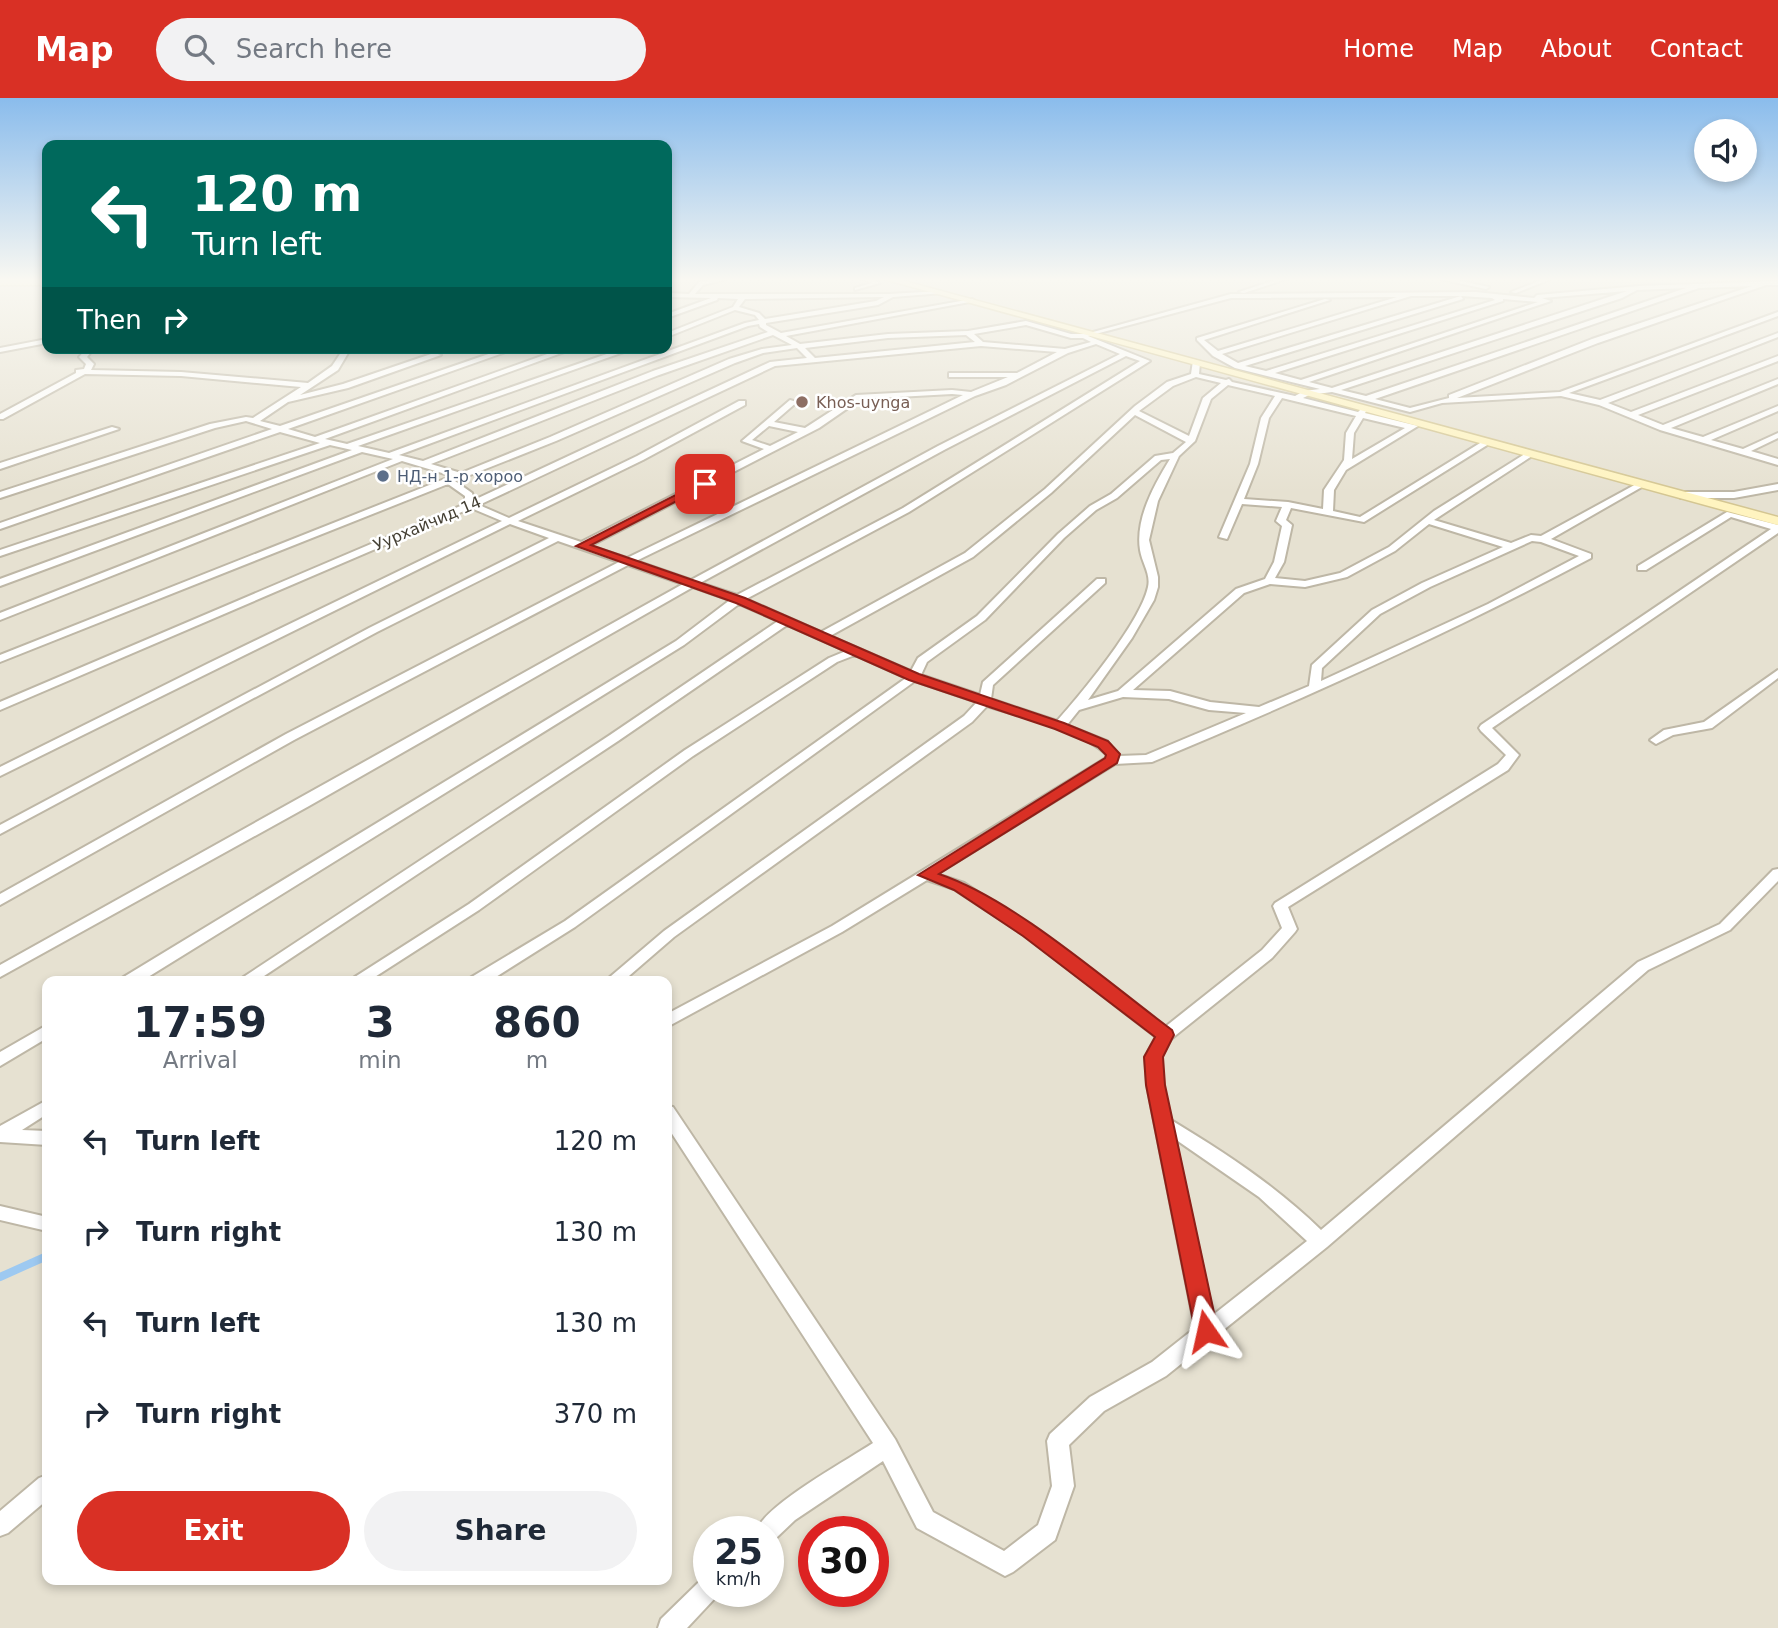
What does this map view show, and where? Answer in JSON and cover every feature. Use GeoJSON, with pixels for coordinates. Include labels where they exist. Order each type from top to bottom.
{"type":"FeatureCollection","features":[{"type":"Feature","properties":{"kind":"main road"},"geometry":{"type":"LineString","coordinates":[[1135,350],[1195,369],[1306,391],[1415,425],[1488,442],[1778,521]]}},
{"type":"Feature","properties":{"kind":"street"},"geometry":{"type":"LineString","coordinates":[[426,463],[656,373],[726,350]]}},
{"type":"Feature","properties":{"kind":"street"},"geometry":{"type":"LineString","coordinates":[[0,659],[595,421],[732,361],[766,350]]}},
{"type":"Feature","properties":{"kind":"street"},"geometry":{"type":"LineString","coordinates":[[803,350],[812,359]]}},
{"type":"Feature","properties":{"kind":"street","name":"Уурхайчид 14"},"geometry":{"type":"LineString","coordinates":[[0,706],[470,504],[773,364],[909,350]]}},
{"type":"Feature","properties":{"kind":"street","name":"Уурхайчид 14"},"geometry":{"type":"LineString","coordinates":[[1058,350],[1065,351]]}},
{"type":"Feature","properties":{"kind":"street"},"geometry":{"type":"LineString","coordinates":[[138,976],[680,643],[748,592],[906,510],[1146,361],[1115,350]]}},
{"type":"Feature","properties":{"kind":"street"},"geometry":{"type":"LineString","coordinates":[[1213,350],[1238,366],[1265,373],[1306,391],[1333,390],[1363,407],[1415,425]]}},
{"type":"Feature","properties":{"kind":"street"},"geometry":{"type":"LineString","coordinates":[[1216,353],[1224,350]]}},
{"type":"Feature","properties":{"kind":"street"},"geometry":{"type":"LineString","coordinates":[[1238,366],[1290,350]]}},
{"type":"Feature","properties":{"kind":"street"},"geometry":{"type":"LineString","coordinates":[[1265,373],[1338,350]]}},
{"type":"Feature","properties":{"kind":"street"},"geometry":{"type":"LineString","coordinates":[[1306,391],[1416,350]]}},
{"type":"Feature","properties":{"kind":"street"},"geometry":{"type":"LineString","coordinates":[[823,635],[969,555],[1048,491],[1095,444],[1170,384],[1195,369],[1279,396],[1333,390],[1452,350]]}},
{"type":"Feature","properties":{"kind":"street"},"geometry":{"type":"LineString","coordinates":[[1328,513],[1329,490],[1348,460],[1350,433],[1363,407],[1520,350]]}},
{"type":"Feature","properties":{"kind":"street"},"geometry":{"type":"LineString","coordinates":[[1391,416],[1441,401],[1571,350]]}},
{"type":"Feature","properties":{"kind":"street"},"geometry":{"type":"LineString","coordinates":[[1561,394],[1679,350]]}},
{"type":"Feature","properties":{"kind":"street"},"geometry":{"type":"LineString","coordinates":[[1629,416],[1746,359],[1757,350]]}},
{"type":"Feature","properties":{"kind":"street"},"geometry":{"type":"LineString","coordinates":[[0,900],[290,737],[577,586],[629,564],[972,394],[1065,351]]}},
{"type":"Feature","properties":{"kind":"street"},"geometry":{"type":"LineString","coordinates":[[0,417],[90,368],[83,357],[86,354]]}},
{"type":"Feature","properties":{"kind":"street"},"geometry":{"type":"LineString","coordinates":[[254,421],[340,363],[345,354]]}},
{"type":"Feature","properties":{"kind":"street"},"geometry":{"type":"LineString","coordinates":[[0,527],[497,354]]}},
{"type":"Feature","properties":{"kind":"street"},"geometry":{"type":"LineString","coordinates":[[314,439],[555,354]]}},
{"type":"Feature","properties":{"kind":"street"},"geometry":{"type":"LineString","coordinates":[[349,446],[615,354]]}},
{"type":"Feature","properties":{"kind":"street"},"geometry":{"type":"LineString","coordinates":[[389,456],[557,396],[663,354]]}},
{"type":"Feature","properties":{"kind":"street"},"geometry":{"type":"LineString","coordinates":[[283,401],[345,386],[437,355]]}},
{"type":"Feature","properties":{"kind":"street"},"geometry":{"type":"LineString","coordinates":[[0,972],[689,585],[997,417],[1123,355]]}},
{"type":"Feature","properties":{"kind":"street"},"geometry":{"type":"LineString","coordinates":[[1601,403],[1746,359],[1778,358]]}},
{"type":"Feature","properties":{"kind":"street"},"geometry":{"type":"LineString","coordinates":[[79,372],[181,374],[309,385]]}},
{"type":"Feature","properties":{"kind":"street"},"geometry":{"type":"LineString","coordinates":[[952,376],[1018,375]]}},
{"type":"Feature","properties":{"kind":"street"},"geometry":{"type":"LineString","coordinates":[[1664,428],[1778,381]]}},
{"type":"Feature","properties":{"kind":"street"},"geometry":{"type":"LineString","coordinates":[[1059,726],[1078,707],[1125,639],[1152,590],[1154,569],[1144,551],[1157,487],[1176,455],[1191,441],[1208,398],[1229,382]]}},
{"type":"Feature","properties":{"kind":"street"},"geometry":{"type":"LineString","coordinates":[[582,546],[806,431],[859,397],[952,392],[972,394]]}},
{"type":"Feature","properties":{"kind":"street"},"geometry":{"type":"LineString","coordinates":[[1441,401],[1561,394],[1601,403],[1664,428],[1778,462]]}},
{"type":"Feature","properties":{"kind":"street"},"geometry":{"type":"LineString","coordinates":[[1224,537],[1254,464],[1265,418],[1279,396]]}},
{"type":"Feature","properties":{"kind":"street"},"geometry":{"type":"LineString","coordinates":[[771,449],[746,441],[793,402]]}},
{"type":"Feature","properties":{"kind":"street"},"geometry":{"type":"LineString","coordinates":[[0,772],[640,458],[742,403]]}},
{"type":"Feature","properties":{"kind":"street"},"geometry":{"type":"LineString","coordinates":[[1363,407],[1410,410]]}},
{"type":"Feature","properties":{"kind":"street"},"geometry":{"type":"LineString","coordinates":[[1703,440],[1778,408]]}},
{"type":"Feature","properties":{"kind":"street"},"geometry":{"type":"LineString","coordinates":[[1135,412],[1191,441]]}},
{"type":"Feature","properties":{"kind":"street"},"geometry":{"type":"LineString","coordinates":[[0,495],[213,426],[246,419],[314,439],[426,463],[459,475]]}},
{"type":"Feature","properties":{"kind":"street"},"geometry":{"type":"LineString","coordinates":[[767,423],[806,431]]}},
{"type":"Feature","properties":{"kind":"street"},"geometry":{"type":"LineString","coordinates":[[1339,471],[1415,425]]}},
{"type":"Feature","properties":{"kind":"street"},"geometry":{"type":"LineString","coordinates":[[0,466],[115,429]]}},
{"type":"Feature","properties":{"kind":"street"},"geometry":{"type":"LineString","coordinates":[[1743,452],[1778,435]]}},
{"type":"Feature","properties":{"kind":"street"},"geometry":{"type":"LineString","coordinates":[[0,552],[330,442]]}},
{"type":"Feature","properties":{"kind":"street"},"geometry":{"type":"LineString","coordinates":[[1238,501],[1288,505],[1361,520],[1488,442]]}},
{"type":"Feature","properties":{"kind":"street"},"geometry":{"type":"LineString","coordinates":[[0,583],[360,450]]}},
{"type":"Feature","properties":{"kind":"street"},"geometry":{"type":"LineString","coordinates":[[1122,693],[1224,602],[1240,591],[1269,581],[1305,584],[1343,575],[1392,548],[1428,521],[1531,454]]}},
{"type":"Feature","properties":{"kind":"street"},"geometry":{"type":"LineString","coordinates":[[486,976],[570,924],[914,677],[922,660],[981,618],[1061,536],[1093,508],[1114,496],[1158,458],[1176,455]]}},
{"type":"Feature","properties":{"kind":"street"},"geometry":{"type":"LineString","coordinates":[[0,617],[402,458]]}},
{"type":"Feature","properties":{"kind":"street"},"geometry":{"type":"LineString","coordinates":[[448,480],[469,495],[470,504],[509,521],[689,585],[740,600],[914,677],[1059,726],[1103,744],[1113,754],[1112,760]]}},
{"type":"Feature","properties":{"kind":"street"},"geometry":{"type":"LineString","coordinates":[[1543,539],[1643,484]]}},
{"type":"Feature","properties":{"kind":"street"},"geometry":{"type":"LineString","coordinates":[[1681,495],[1734,495],[1778,487]]}},
{"type":"Feature","properties":{"kind":"street"},"geometry":{"type":"LineString","coordinates":[[1269,581],[1279,562],[1287,525],[1281,521],[1288,505]]}},
{"type":"Feature","properties":{"kind":"street"},"geometry":{"type":"LineString","coordinates":[[1642,568],[1730,514],[1778,528]]}},
{"type":"Feature","properties":{"kind":"street"},"geometry":{"type":"LineString","coordinates":[[1428,521],[1510,546]]}},
{"type":"Feature","properties":{"kind":"street"},"geometry":{"type":"LineString","coordinates":[[1158,1369],[1206,1331],[1153,1057],[1165,1035],[1267,954],[1290,929],[1280,906],[1503,767],[1513,755],[1485,727],[1778,528]]}},
{"type":"Feature","properties":{"kind":"street"},"geometry":{"type":"LineString","coordinates":[[0,830],[373,630],[558,537]]}},
{"type":"Feature","properties":{"kind":"street"},"geometry":{"type":"LineString","coordinates":[[672,1018],[837,929],[1112,760],[1148,759],[1315,686],[1492,606],[1587,556],[1543,539],[1531,538],[1510,546],[1376,612],[1316,667],[1315,686]]}},
{"type":"Feature","properties":{"kind":"street"},"geometry":{"type":"LineString","coordinates":[[619,976],[669,934],[968,719],[985,701],[987,684],[1101,580]]}},
{"type":"Feature","properties":{"kind":"street"},"geometry":{"type":"LineString","coordinates":[[253,976],[614,738],[786,620]]}},
{"type":"Feature","properties":{"kind":"street"},"geometry":{"type":"LineString","coordinates":[[365,976],[474,907],[689,753],[833,660],[855,651]]}},
{"type":"Feature","properties":{"kind":"street"},"geometry":{"type":"LineString","coordinates":[[1656,740],[1679,729],[1695,730],[1708,725],[1778,673]]}},
{"type":"Feature","properties":{"kind":"street"},"geometry":{"type":"LineString","coordinates":[[1078,707],[1122,693],[1170,695],[1209,706],[1258,710]]}},
{"type":"Feature","properties":{"kind":"street"},"geometry":{"type":"LineString","coordinates":[[672,1120],[887,1446],[925,1520],[1005,1564],[1047,1532],[1063,1486],[1058,1441],[1097,1404],[1158,1369],[1321,1242],[1643,966],[1725,927],[1778,873]]}},
{"type":"Feature","properties":{"kind":"street"},"geometry":{"type":"LineString","coordinates":[[926,875],[959,886],[1029,932],[1165,1035]]}},
{"type":"Feature","properties":{"kind":"street"},"geometry":{"type":"LineString","coordinates":[[0,1060],[42,1034]]}},
{"type":"Feature","properties":{"kind":"street"},"geometry":{"type":"LineString","coordinates":[[0,1135],[42,1109]]}},
{"type":"Feature","properties":{"kind":"street"},"geometry":{"type":"LineString","coordinates":[[1164,1124],[1232,1165],[1284,1204],[1321,1242]]}},
{"type":"Feature","properties":{"kind":"street"},"geometry":{"type":"LineString","coordinates":[[0,1135],[42,1138]]}},
{"type":"Feature","properties":{"kind":"street"},"geometry":{"type":"LineString","coordinates":[[0,1213],[42,1223]]}},
{"type":"Feature","properties":{"kind":"street"},"geometry":{"type":"LineString","coordinates":[[783,1516],[887,1446]]}},
{"type":"Feature","properties":{"kind":"street"},"geometry":{"type":"LineString","coordinates":[[0,1525],[42,1490]]}},
{"type":"Feature","properties":{"kind":"street"},"geometry":{"type":"LineString","coordinates":[[670,1628],[693,1604]]}},
{"type":"Feature","properties":{"kind":"shaded area"},"geometry":{"type":"Polygon","coordinates":[[[0,350],[42,350],[42,354],[672,354],[672,350],[1778,350],[1778,1628],[0,1628],[0,350]]]}},
{"type":"Feature","properties":{"kind":"waterway"},"geometry":{"type":"LineString","coordinates":[[0,1277],[42,1258]]}},
{"type":"Feature","properties":{"kind":"place","name":"Khos-uynga"},"geometry":{"type":"Point","coordinates":[802,402]}},
{"type":"Feature","properties":{"kind":"place","name":"НД-н 1-р хороо"},"geometry":{"type":"Point","coordinates":[383,476]}},
{"type":"Feature","properties":{"kind":"route"},"geometry":{"type":"LineString","coordinates":[[705,484],[582,546],[689,585],[740,600],[914,677],[999,708],[1059,726],[1103,744],[1113,754],[1112,760],[926,875],[959,886],[1029,932],[1165,1035],[1153,1057],[1156,1085],[1206,1331]]}}]}
